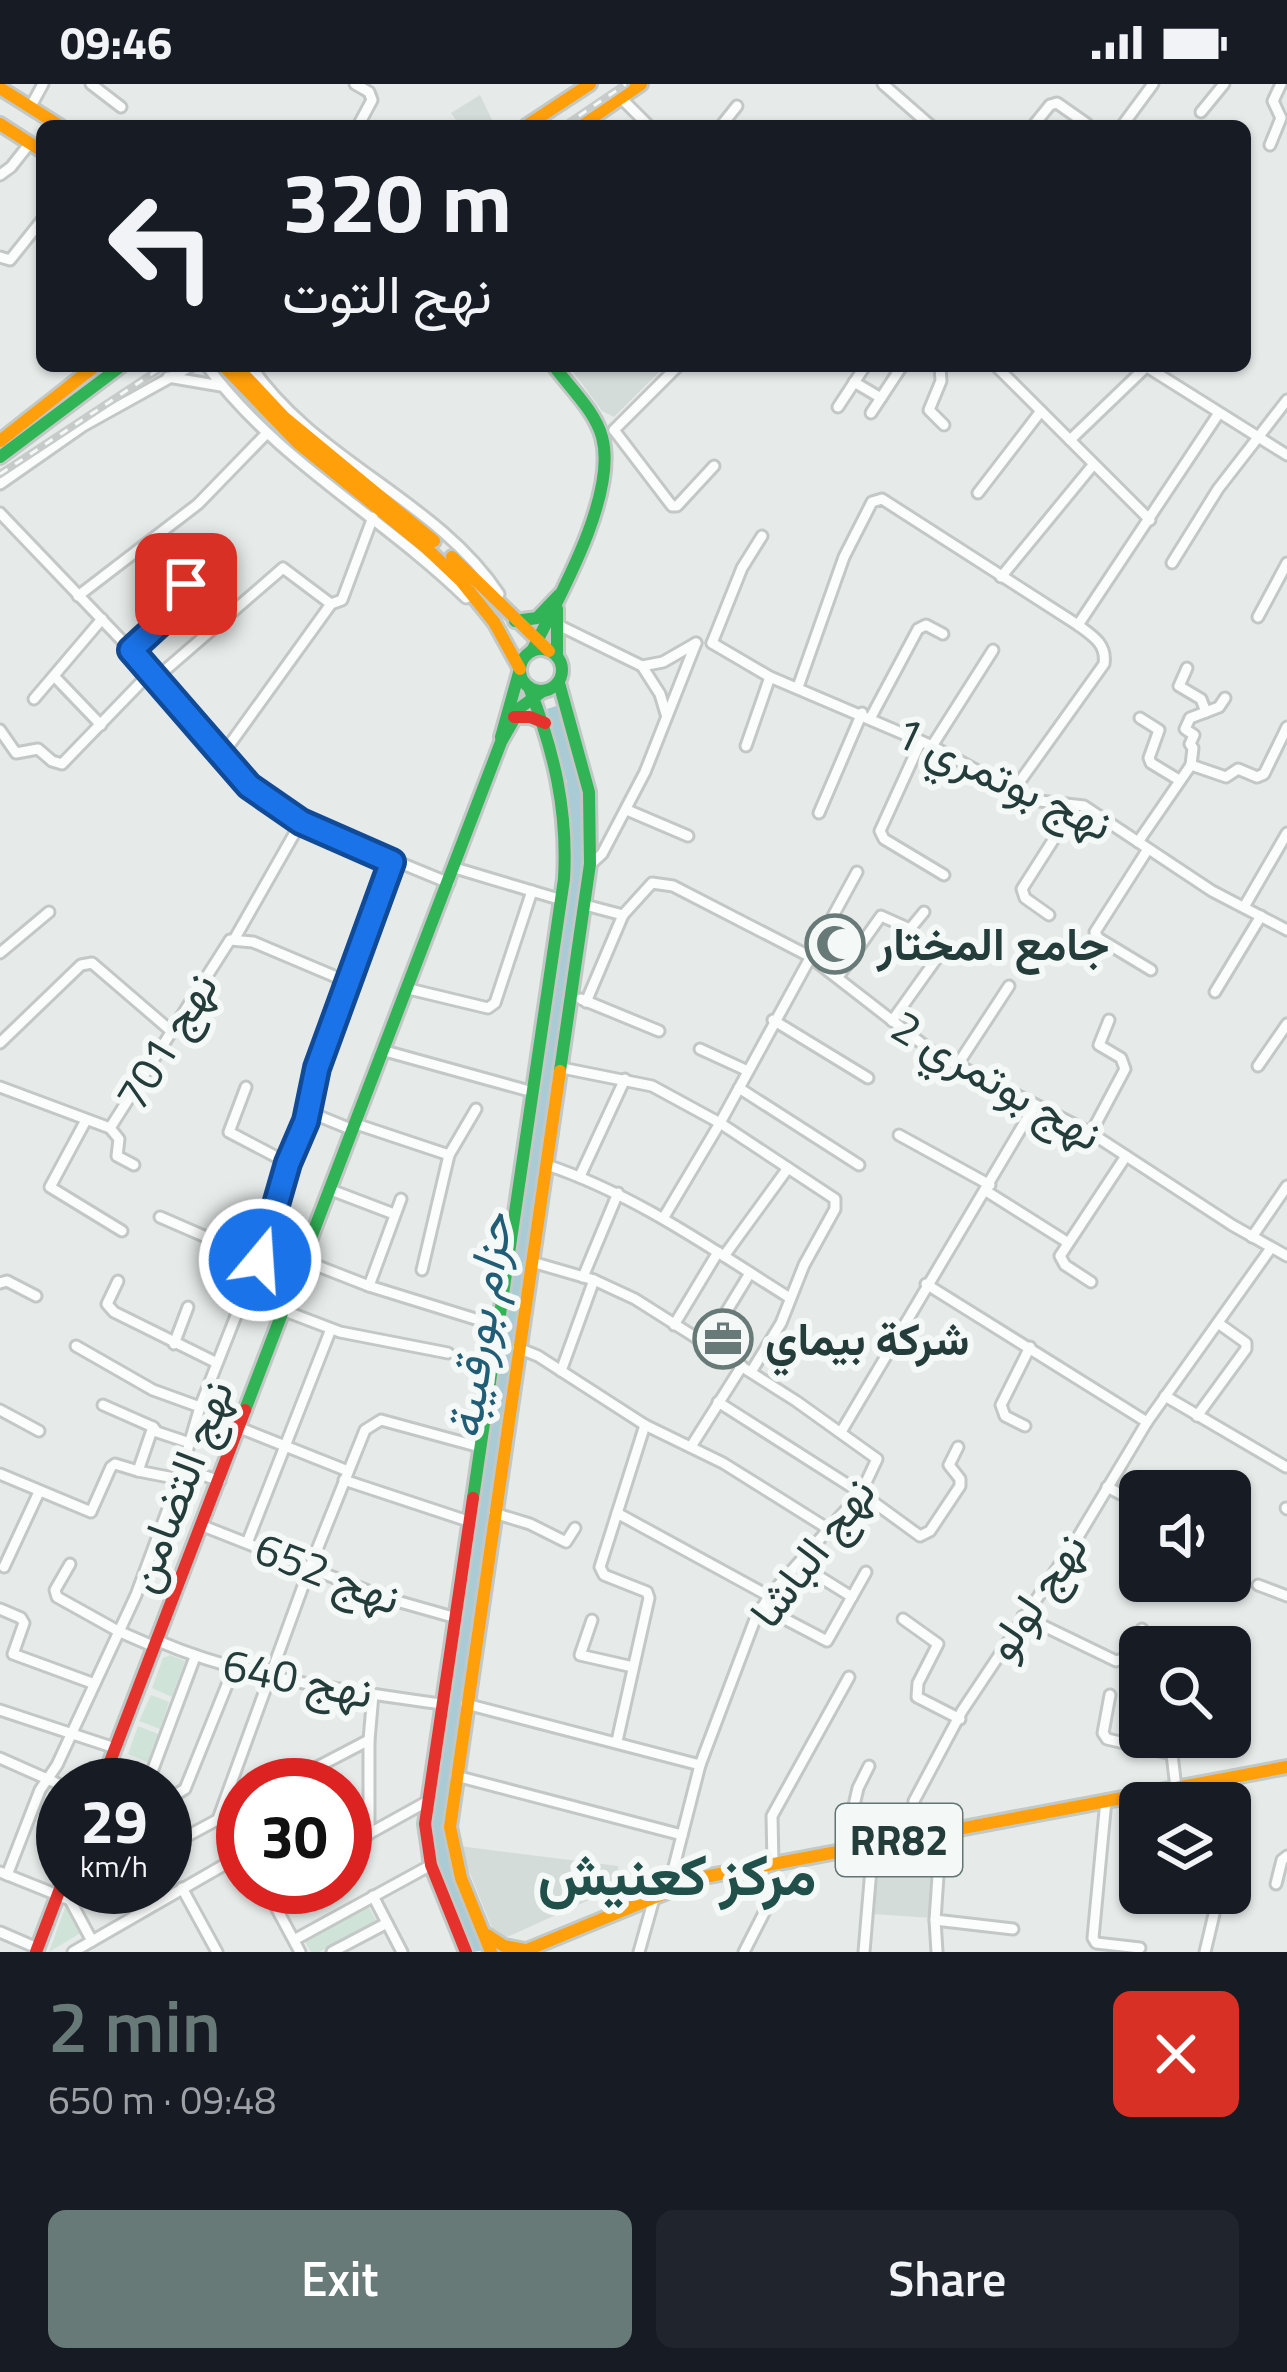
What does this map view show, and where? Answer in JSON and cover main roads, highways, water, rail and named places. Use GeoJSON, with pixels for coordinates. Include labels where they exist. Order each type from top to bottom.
{"type":"FeatureCollection","features":[{"type":"Feature","properties":{"kind":"main road"},"geometry":{"type":"LineString","coordinates":[[535,120],[590,84]]}},
{"type":"Feature","properties":{"kind":"main road"},"geometry":{"type":"LineString","coordinates":[[589,120],[641,84]]}},
{"type":"Feature","properties":{"kind":"main road"},"geometry":{"type":"LineString","coordinates":[[0,88],[51,120]]}},
{"type":"Feature","properties":{"kind":"main road"},"geometry":{"type":"LineString","coordinates":[[0,98],[36,121]]}},
{"type":"Feature","properties":{"kind":"main road"},"geometry":{"type":"LineString","coordinates":[[0,112],[36,142]]}},
{"type":"Feature","properties":{"kind":"main road"},"geometry":{"type":"LineString","coordinates":[[0,124],[36,143]]}},
{"type":"Feature","properties":{"kind":"main road"},"geometry":{"type":"LineString","coordinates":[[1,439],[87,372]]}},
{"type":"Feature","properties":{"kind":"main road"},"geometry":{"type":"LineString","coordinates":[[0,457],[113,372]]}},
{"type":"Feature","properties":{"kind":"main road"},"geometry":{"type":"LineString","coordinates":[[215,372],[250,407],[438,557],[478,596],[535,692],[565,802],[562,900],[428,1801],[426,1844],[431,1865],[466,1952]]}},
{"type":"Feature","properties":{"kind":"main road"},"geometry":{"type":"LineString","coordinates":[[229,372],[266,416]]}},
{"type":"Feature","properties":{"kind":"main road"},"geometry":{"type":"LineString","coordinates":[[250,372],[297,428],[474,575],[562,669],[559,683],[589,792],[590,864],[579,999],[562,1068],[456,1776],[451,1845],[491,1952]]}},
{"type":"Feature","properties":{"kind":"main road"},"geometry":{"type":"LineString","coordinates":[[544,650],[547,621],[603,478],[603,441],[558,372]]}},
{"type":"Feature","properties":{"kind":"main road"},"geometry":{"type":"LineString","coordinates":[[510,616],[547,621]]}},
{"type":"Feature","properties":{"kind":"main road"},"geometry":{"type":"LineString","coordinates":[[544,650],[547,621]]}},
{"type":"Feature","properties":{"kind":"main road","name":"نهج التضامن"},"geometry":{"type":"LineString","coordinates":[[501,742],[506,706],[520,669],[544,650]]}},
{"type":"Feature","properties":{"kind":"main road","name":"نهج التضامن"},"geometry":{"type":"LineString","coordinates":[[111,1758],[501,742],[535,692],[559,683]]}},
{"type":"Feature","properties":{"kind":"main road"},"geometry":{"type":"LineString","coordinates":[[514,717],[545,723]]}},
{"type":"Feature","properties":{"kind":"main road","name":"RR82"},"geometry":{"type":"LineString","coordinates":[[523,1951],[704,1877],[1287,1767]]}},
{"type":"Feature","properties":{"kind":"main road"},"geometry":{"type":"LineString","coordinates":[[36,1950],[53,1914]]}},
{"type":"Feature","properties":{"kind":"main road"},"geometry":{"type":"LineString","coordinates":[[487,1935],[523,1951]]}},
{"type":"Feature","properties":{"kind":"water"},"geometry":{"type":"Polygon","coordinates":[[[559,705],[582,784],[586,850],[446,1811],[447,1853],[484,1950],[472,1952],[434,1861],[430,1825],[569,884],[567,782],[547,709],[559,705]]]}},
{"type":"Feature","properties":{"kind":"railway"},"geometry":{"type":"LineString","coordinates":[[573,120],[626,84]]}},
{"type":"Feature","properties":{"kind":"railway"},"geometry":{"type":"LineString","coordinates":[[0,474],[155,372]]}},
{"type":"Feature","properties":{"kind":"place","name":"جامع المختار"},"geometry":{"type":"Point","coordinates":[835,944]}},
{"type":"Feature","properties":{"kind":"place","name":"شركة بيماي"},"geometry":{"type":"Point","coordinates":[723,1339]}},
{"type":"Feature","properties":{"kind":"district","name":"مركز كعنيش"},"geometry":{"type":"Point","coordinates":[677,1875]}},
{"type":"Feature","properties":{"kind":"water label","name":"حزام بورقيبة"},"geometry":{"type":"Point","coordinates":[479,1326]}}]}
